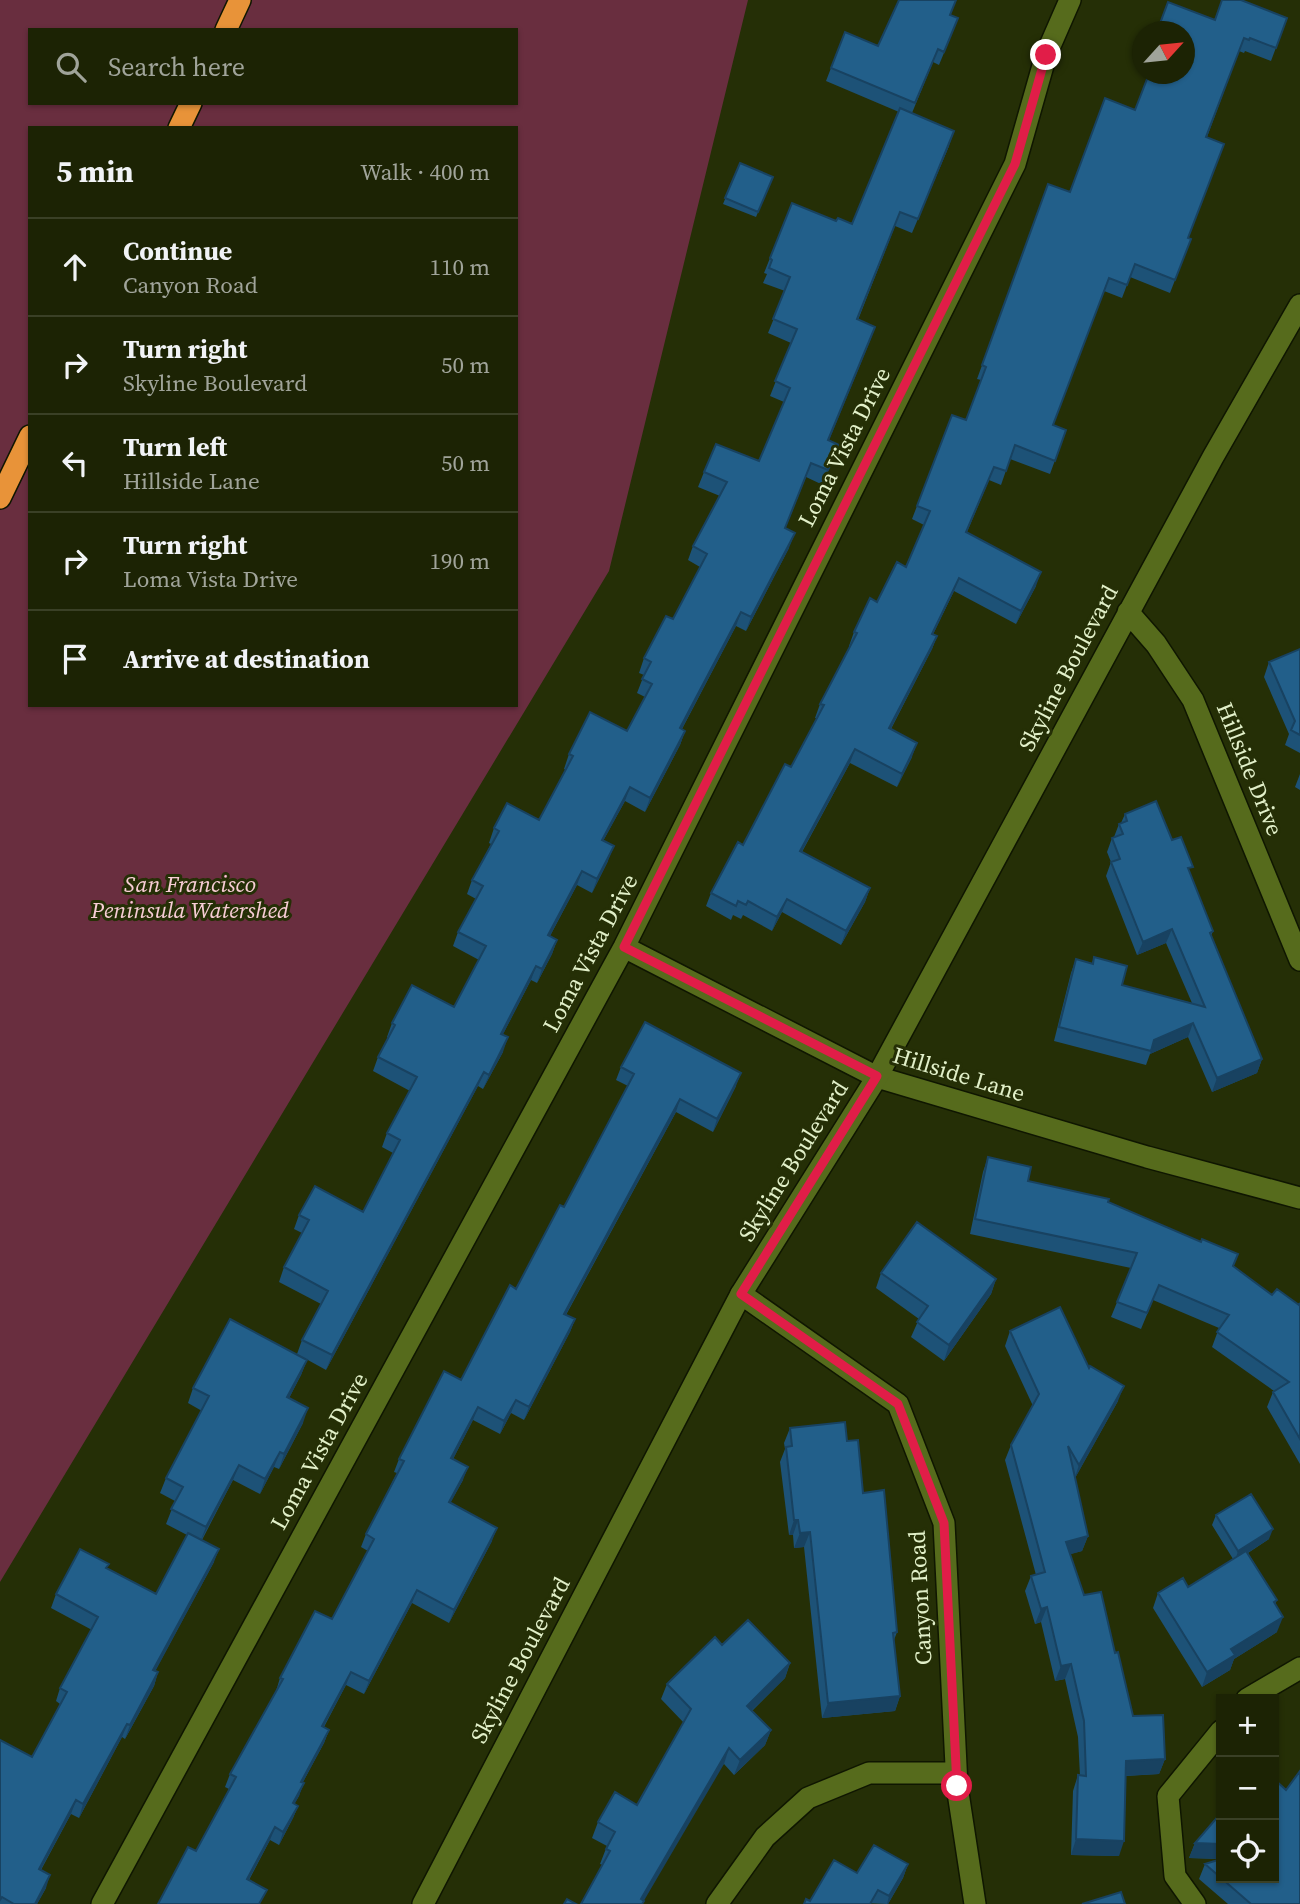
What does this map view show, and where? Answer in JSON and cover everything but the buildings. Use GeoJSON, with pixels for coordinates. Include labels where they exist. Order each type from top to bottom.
{"type":"FeatureCollection","features":[{"type":"Feature","properties":{"kind":"highway"},"geometry":{"type":"LineString","coordinates":[[227,28],[240,0]]}},
{"type":"Feature","properties":{"kind":"highway"},"geometry":{"type":"LineString","coordinates":[[180,126],[190,105]]}},
{"type":"Feature","properties":{"kind":"highway"},"geometry":{"type":"LineString","coordinates":[[0,498],[28,440]]}},
{"type":"Feature","properties":{"kind":"street","name":"Loma Vista Drive"},"geometry":{"type":"LineString","coordinates":[[102,1904],[624,947],[1015,164],[1046,55],[1070,0]]}},
{"type":"Feature","properties":{"kind":"street","name":"Skyline Boulevard"},"geometry":{"type":"LineString","coordinates":[[422,1904],[741,1294],[877,1076],[1128,612],[1300,305]]}},
{"type":"Feature","properties":{"kind":"street","name":"Hillside Drive"},"geometry":{"type":"LineString","coordinates":[[1128,612],[1156,644],[1193,700],[1300,960]]}},
{"type":"Feature","properties":{"kind":"street","name":"Hillside Lane"},"geometry":{"type":"LineString","coordinates":[[624,947],[877,1076],[1147,1157],[1300,1198]]}},
{"type":"Feature","properties":{"kind":"street","name":"Canyon Road"},"geometry":{"type":"LineString","coordinates":[[741,1294],[898,1404],[944,1523],[956,1773],[975,1904]]}},
{"type":"Feature","properties":{"kind":"street"},"geometry":{"type":"LineString","coordinates":[[1256,1694],[1300,1668]]}},
{"type":"Feature","properties":{"kind":"street"},"geometry":{"type":"LineString","coordinates":[[1195,1904],[1175,1876],[1168,1796],[1216,1737]]}},
{"type":"Feature","properties":{"kind":"street"},"geometry":{"type":"LineString","coordinates":[[717,1904],[765,1837],[808,1798],[869,1773],[956,1773]]}},
{"type":"Feature","properties":{"kind":"green space","name":"San Francisco Peninsula Watershed"},"geometry":{"type":"Polygon","coordinates":[[[0,0],[748,0],[609,571],[0,1582],[0,0]]]}},
{"type":"Feature","properties":{"kind":"route"},"geometry":{"type":"LineString","coordinates":[[957,1786],[944,1523],[898,1404],[741,1294],[877,1076],[624,947],[1015,164],[1046,55]]}}]}
